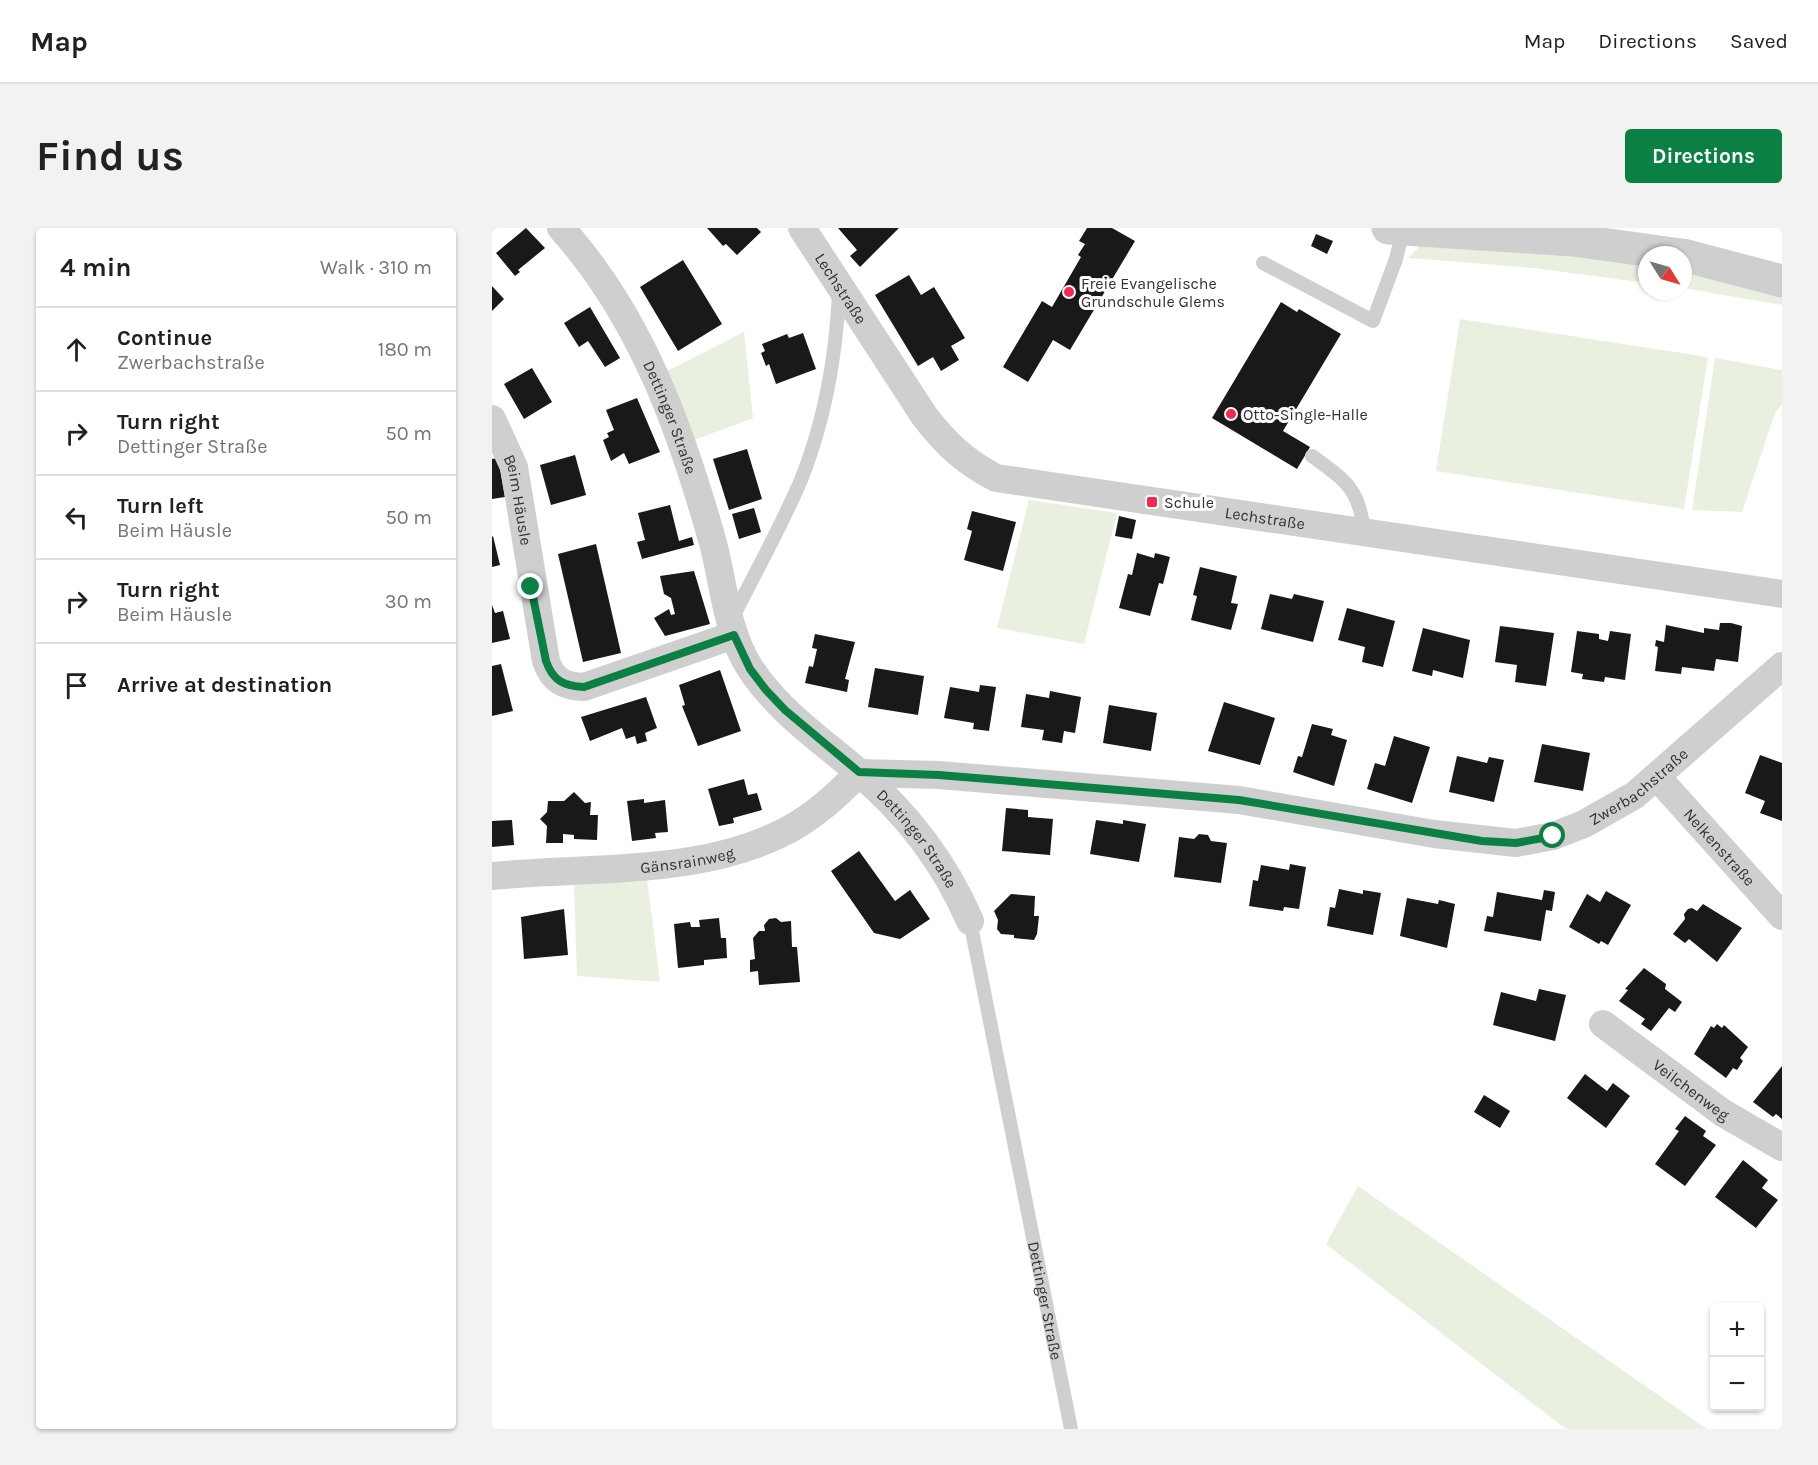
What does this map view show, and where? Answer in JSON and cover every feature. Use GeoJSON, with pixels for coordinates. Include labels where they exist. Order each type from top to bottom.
{"type":"FeatureCollection","features":[{"type":"Feature","properties":{"kind":"street","name":"Dettinger Straße"},"geometry":{"type":"LineString","coordinates":[[561,228],[618,304],[653,370],[669,409],[710,535],[733,628],[750,669],[785,710],[859,772],[905,817],[932,848],[949,876],[970,921]]}},
{"type":"Feature","properties":{"kind":"street","name":"Lechstraße"},"geometry":{"type":"LineString","coordinates":[[801,228],[925,417],[945,442],[969,464],[996,478],[1782,594]]}},
{"type":"Feature","properties":{"kind":"street"},"geometry":{"type":"LineString","coordinates":[[1396,229],[1573,240],[1638,249]]}},
{"type":"Feature","properties":{"kind":"street"},"geometry":{"type":"LineString","coordinates":[[1692,258],[1782,280]]}},
{"type":"Feature","properties":{"kind":"street","name":"Beim Häusle"},"geometry":{"type":"LineString","coordinates":[[492,419],[514,466],[546,661],[550,673],[557,681],[569,686],[584,687],[733,628]]}},
{"type":"Feature","properties":{"kind":"street","name":"Zwerbachstraße"},"geometry":{"type":"LineString","coordinates":[[859,772],[950,776],[1239,800],[1434,834],[1516,843],[1553,836],[1584,824],[1635,795],[1782,666]]}},
{"type":"Feature","properties":{"kind":"street","name":"Gänsrainweg"},"geometry":{"type":"LineString","coordinates":[[492,876],[660,865],[734,851],[789,829],[814,814],[859,772]]}},
{"type":"Feature","properties":{"kind":"street","name":"Nelkenstraße"},"geometry":{"type":"LineString","coordinates":[[1658,777],[1782,916]]}},
{"type":"Feature","properties":{"kind":"street","name":"Veilchenweg"},"geometry":{"type":"LineString","coordinates":[[1603,1024],[1730,1117],[1782,1147]]}},
{"type":"Feature","properties":{"kind":"lane"},"geometry":{"type":"LineString","coordinates":[[1263,263],[1373,321],[1396,259],[1396,229]]}},
{"type":"Feature","properties":{"kind":"lane"},"geometry":{"type":"LineString","coordinates":[[733,628],[801,480],[816,434],[832,363],[840,285]]}},
{"type":"Feature","properties":{"kind":"lane"},"geometry":{"type":"LineString","coordinates":[[1312,456],[1344,481],[1357,496],[1364,533]]}},
{"type":"Feature","properties":{"kind":"lane","name":"Dettinger Straße"},"geometry":{"type":"LineString","coordinates":[[970,921],[1071,1429]]}},
{"type":"Feature","properties":{"kind":"green space"},"geometry":{"type":"Polygon","coordinates":[[[1420,246],[1638,259],[1638,282],[1534,268],[1408,258],[1420,246]]]}},
{"type":"Feature","properties":{"kind":"green space"},"geometry":{"type":"Polygon","coordinates":[[[1692,269],[1782,290],[1782,305],[1692,290],[1692,269]]]}},
{"type":"Feature","properties":{"kind":"green space"},"geometry":{"type":"Polygon","coordinates":[[[1460,319],[1708,357],[1684,509],[1436,471],[1460,319]]]}},
{"type":"Feature","properties":{"kind":"green space"},"geometry":{"type":"Polygon","coordinates":[[[744,332],[753,418],[694,440],[667,371],[744,332]]]}},
{"type":"Feature","properties":{"kind":"green space"},"geometry":{"type":"Polygon","coordinates":[[[1715,358],[1782,370],[1782,404],[1775,413],[1742,512],[1692,510],[1715,358]]]}},
{"type":"Feature","properties":{"kind":"green space"},"geometry":{"type":"Polygon","coordinates":[[[1029,500],[1117,513],[1084,644],[997,628],[1029,500]]]}},
{"type":"Feature","properties":{"kind":"green space"},"geometry":{"type":"Polygon","coordinates":[[[647,879],[660,982],[577,976],[574,885],[647,879]]]}},
{"type":"Feature","properties":{"kind":"green space"},"geometry":{"type":"Polygon","coordinates":[[[1358,1186],[1707,1429],[1566,1429],[1326,1244],[1358,1186]]]}},
{"type":"Feature","properties":{"kind":"building"},"geometry":{"type":"Polygon","coordinates":[[[526,228],[545,248],[518,270],[520,272],[515,276],[496,253],[526,228]]]}},
{"type":"Feature","properties":{"kind":"building"},"geometry":{"type":"Polygon","coordinates":[[[707,228],[757,228],[761,232],[737,255],[726,244],[723,246],[707,228]]]}},
{"type":"Feature","properties":{"kind":"building"},"geometry":{"type":"Polygon","coordinates":[[[838,228],[899,228],[860,267],[850,256],[857,250],[838,228]]]}},
{"type":"Feature","properties":{"kind":"building"},"geometry":{"type":"Polygon","coordinates":[[[1087,228],[1112,228],[1135,241],[1070,350],[1053,340],[1028,382],[1003,367],[1042,301],[1052,307],[1081,257],[1078,255],[1085,244],[1079,241],[1087,228]]]}},
{"type":"Feature","properties":{"kind":"building"},"geometry":{"type":"Polygon","coordinates":[[[1316,234],[1333,241],[1327,254],[1311,246],[1316,234]]]}},
{"type":"Feature","properties":{"kind":"building"},"geometry":{"type":"Polygon","coordinates":[[[683,260],[722,324],[678,351],[640,287],[683,260]]]}},
{"type":"Feature","properties":{"kind":"building"},"geometry":{"type":"Polygon","coordinates":[[[909,275],[921,295],[934,287],[965,338],[951,346],[959,360],[941,371],[933,357],[918,366],[875,295],[909,275]]]}},
{"type":"Feature","properties":{"kind":"building"},"geometry":{"type":"Polygon","coordinates":[[[492,286],[504,299],[492,311],[492,286]]]}},
{"type":"Feature","properties":{"kind":"building"},"geometry":{"type":"Polygon","coordinates":[[[1281,302],[1297,312],[1299,309],[1341,334],[1283,431],[1310,447],[1297,469],[1212,418],[1281,302]]]}},
{"type":"Feature","properties":{"kind":"building"},"geometry":{"type":"Polygon","coordinates":[[[590,307],[620,358],[605,367],[588,341],[579,347],[564,323],[590,307]]]}},
{"type":"Feature","properties":{"kind":"building"},"geometry":{"type":"Polygon","coordinates":[[[803,333],[816,369],[776,384],[769,364],[766,366],[761,353],[765,351],[762,344],[787,334],[789,338],[803,333]]]}},
{"type":"Feature","properties":{"kind":"building"},"geometry":{"type":"Polygon","coordinates":[[[532,368],[552,402],[524,419],[504,384],[532,368]]]}},
{"type":"Feature","properties":{"kind":"building"},"geometry":{"type":"Polygon","coordinates":[[[637,398],[660,452],[629,464],[624,453],[611,461],[603,440],[609,437],[607,433],[614,430],[606,410],[637,398]]]}},
{"type":"Feature","properties":{"kind":"building"},"geometry":{"type":"Polygon","coordinates":[[[747,449],[762,499],[729,510],[713,459],[747,449]]]}},
{"type":"Feature","properties":{"kind":"building"},"geometry":{"type":"Polygon","coordinates":[[[575,455],[586,495],[551,505],[540,465],[575,455]]]}},
{"type":"Feature","properties":{"kind":"building"},"geometry":{"type":"Polygon","coordinates":[[[498,458],[505,497],[492,499],[492,459],[498,458]]]}},
{"type":"Feature","properties":{"kind":"building"},"geometry":{"type":"Polygon","coordinates":[[[670,505],[679,541],[692,537],[694,545],[642,559],[637,542],[645,540],[638,513],[670,505]]]}},
{"type":"Feature","properties":{"kind":"building"},"geometry":{"type":"Polygon","coordinates":[[[754,508],[761,532],[739,539],[732,514],[754,508]]]}},
{"type":"Feature","properties":{"kind":"building"},"geometry":{"type":"Polygon","coordinates":[[[972,511],[1016,522],[1003,571],[964,560],[972,531],[967,529],[972,511]]]}},
{"type":"Feature","properties":{"kind":"building"},"geometry":{"type":"Polygon","coordinates":[[[1119,516],[1136,520],[1132,539],[1115,536],[1119,516]]]}},
{"type":"Feature","properties":{"kind":"building"},"geometry":{"type":"Polygon","coordinates":[[[492,537],[500,565],[492,567],[492,537]]]}},
{"type":"Feature","properties":{"kind":"building"},"geometry":{"type":"Polygon","coordinates":[[[596,544],[621,653],[583,662],[558,554],[596,544]]]}},
{"type":"Feature","properties":{"kind":"building"},"geometry":{"type":"Polygon","coordinates":[[[1137,553],[1154,558],[1155,553],[1170,557],[1163,584],[1159,583],[1150,616],[1119,608],[1128,574],[1132,575],[1137,553]]]}},
{"type":"Feature","properties":{"kind":"building"},"geometry":{"type":"Polygon","coordinates":[[[1200,567],[1237,576],[1231,603],[1238,604],[1231,630],[1191,620],[1197,596],[1193,595],[1200,567]]]}},
{"type":"Feature","properties":{"kind":"building"},"geometry":{"type":"Polygon","coordinates":[[[694,571],[710,624],[665,636],[654,618],[669,609],[671,615],[675,614],[671,598],[664,594],[660,576],[694,571]]]}},
{"type":"Feature","properties":{"kind":"building"},"geometry":{"type":"Polygon","coordinates":[[[1270,594],[1292,599],[1294,594],[1324,601],[1313,642],[1261,629],[1270,594]]]}},
{"type":"Feature","properties":{"kind":"building"},"geometry":{"type":"Polygon","coordinates":[[[492,605],[495,613],[503,611],[510,639],[492,643],[492,605]]]}},
{"type":"Feature","properties":{"kind":"building"},"geometry":{"type":"Polygon","coordinates":[[[1347,608],[1395,621],[1383,667],[1362,662],[1365,647],[1338,640],[1347,608]]]}},
{"type":"Feature","properties":{"kind":"building"},"geometry":{"type":"Polygon","coordinates":[[[1720,623],[1742,626],[1738,662],[1716,659],[1714,671],[1682,667],[1681,674],[1655,671],[1658,647],[1655,646],[1656,640],[1664,642],[1666,625],[1704,633],[1704,628],[1719,630],[1720,623]]]}},
{"type":"Feature","properties":{"kind":"building"},"geometry":{"type":"Polygon","coordinates":[[[1500,626],[1554,633],[1546,686],[1515,682],[1517,665],[1495,662],[1500,626]]]}},
{"type":"Feature","properties":{"kind":"building"},"geometry":{"type":"Polygon","coordinates":[[[1423,628],[1470,640],[1463,678],[1433,670],[1432,676],[1412,671],[1423,628]]]}},
{"type":"Feature","properties":{"kind":"building"},"geometry":{"type":"Polygon","coordinates":[[[1577,631],[1599,634],[1599,639],[1608,641],[1610,631],[1631,634],[1625,680],[1605,677],[1604,682],[1582,679],[1583,674],[1571,672],[1577,631]]]}},
{"type":"Feature","properties":{"kind":"building"},"geometry":{"type":"Polygon","coordinates":[[[815,634],[855,642],[845,679],[849,680],[847,692],[805,683],[809,666],[813,667],[817,649],[812,648],[815,634]]]}},
{"type":"Feature","properties":{"kind":"building"},"geometry":{"type":"Polygon","coordinates":[[[501,664],[513,711],[492,716],[492,666],[501,664]]]}},
{"type":"Feature","properties":{"kind":"building"},"geometry":{"type":"Polygon","coordinates":[[[875,668],[924,676],[918,715],[868,707],[875,668]]]}},
{"type":"Feature","properties":{"kind":"building"},"geometry":{"type":"Polygon","coordinates":[[[720,670],[741,731],[698,746],[682,706],[685,705],[679,685],[720,670]]]}},
{"type":"Feature","properties":{"kind":"building"},"geometry":{"type":"Polygon","coordinates":[[[980,685],[996,687],[989,731],[973,729],[974,723],[944,718],[950,687],[979,692],[980,685]]]}},
{"type":"Feature","properties":{"kind":"building"},"geometry":{"type":"Polygon","coordinates":[[[1050,691],[1081,697],[1075,733],[1064,731],[1062,743],[1042,740],[1044,730],[1021,727],[1026,694],[1049,698],[1050,691]]]}},
{"type":"Feature","properties":{"kind":"building"},"geometry":{"type":"Polygon","coordinates":[[[646,697],[657,728],[645,733],[647,741],[637,744],[635,736],[626,739],[622,728],[590,741],[581,717],[646,697]]]}},
{"type":"Feature","properties":{"kind":"building"},"geometry":{"type":"Polygon","coordinates":[[[1224,702],[1275,718],[1260,765],[1208,751],[1224,702]]]}},
{"type":"Feature","properties":{"kind":"building"},"geometry":{"type":"Polygon","coordinates":[[[1109,705],[1157,713],[1151,751],[1103,743],[1109,705]]]}},
{"type":"Feature","properties":{"kind":"building"},"geometry":{"type":"Polygon","coordinates":[[[1312,724],[1333,729],[1331,735],[1347,740],[1334,786],[1293,772],[1298,756],[1302,757],[1312,724]]]}},
{"type":"Feature","properties":{"kind":"building"},"geometry":{"type":"Polygon","coordinates":[[[1394,736],[1430,747],[1412,803],[1367,789],[1375,763],[1385,766],[1394,736]]]}},
{"type":"Feature","properties":{"kind":"building"},"geometry":{"type":"Polygon","coordinates":[[[1542,744],[1590,753],[1583,791],[1534,782],[1542,744]]]}},
{"type":"Feature","properties":{"kind":"building"},"geometry":{"type":"Polygon","coordinates":[[[1760,755],[1782,763],[1782,821],[1760,813],[1765,801],[1745,793],[1760,755]]]}},
{"type":"Feature","properties":{"kind":"building"},"geometry":{"type":"Polygon","coordinates":[[[1457,756],[1487,763],[1489,757],[1504,760],[1494,802],[1449,792],[1457,756]]]}},
{"type":"Feature","properties":{"kind":"building"},"geometry":{"type":"Polygon","coordinates":[[[744,779],[748,795],[757,793],[762,810],[733,818],[734,823],[719,826],[708,789],[744,779]]]}},
{"type":"Feature","properties":{"kind":"building"},"geometry":{"type":"Polygon","coordinates":[[[574,792],[585,803],[591,802],[590,815],[598,815],[597,840],[574,839],[574,835],[563,834],[563,843],[546,843],[547,826],[540,819],[547,812],[548,801],[564,801],[574,792]]]}},
{"type":"Feature","properties":{"kind":"building"},"geometry":{"type":"Polygon","coordinates":[[[644,799],[644,803],[665,800],[668,832],[655,833],[656,838],[632,841],[627,801],[644,799]]]}},
{"type":"Feature","properties":{"kind":"building"},"geometry":{"type":"Polygon","coordinates":[[[1006,808],[1028,810],[1028,817],[1053,819],[1050,855],[1002,851],[1006,808]]]}},
{"type":"Feature","properties":{"kind":"building"},"geometry":{"type":"Polygon","coordinates":[[[512,820],[514,845],[492,847],[492,821],[512,820]]]}},
{"type":"Feature","properties":{"kind":"building"},"geometry":{"type":"Polygon","coordinates":[[[1096,820],[1123,824],[1123,820],[1146,824],[1139,862],[1090,854],[1096,820]]]}},
{"type":"Feature","properties":{"kind":"building"},"geometry":{"type":"Polygon","coordinates":[[[1199,834],[1208,835],[1211,841],[1227,843],[1221,883],[1174,877],[1179,837],[1194,839],[1199,834]]]}},
{"type":"Feature","properties":{"kind":"building"},"geometry":{"type":"Polygon","coordinates":[[[859,851],[895,901],[910,890],[930,919],[900,939],[874,933],[831,871],[859,851]]]}},
{"type":"Feature","properties":{"kind":"building"},"geometry":{"type":"Polygon","coordinates":[[[1290,864],[1306,867],[1299,909],[1284,907],[1283,911],[1249,906],[1253,880],[1258,881],[1261,865],[1289,870],[1290,864]]]}},
{"type":"Feature","properties":{"kind":"building"},"geometry":{"type":"Polygon","coordinates":[[[1339,889],[1363,894],[1363,890],[1381,893],[1373,935],[1327,926],[1330,907],[1335,908],[1339,889]]]}},
{"type":"Feature","properties":{"kind":"building"},"geometry":{"type":"Polygon","coordinates":[[[1544,890],[1555,892],[1552,911],[1546,910],[1541,941],[1484,931],[1487,916],[1493,917],[1497,892],[1542,900],[1544,890]]]}},
{"type":"Feature","properties":{"kind":"building"},"geometry":{"type":"Polygon","coordinates":[[[1606,891],[1631,905],[1608,945],[1601,941],[1599,944],[1569,927],[1587,894],[1600,902],[1606,891]]]}},
{"type":"Feature","properties":{"kind":"building"},"geometry":{"type":"Polygon","coordinates":[[[1011,894],[1035,896],[1034,916],[1039,916],[1034,940],[1014,938],[1014,935],[1001,934],[997,929],[998,920],[994,911],[1011,894]]]}},
{"type":"Feature","properties":{"kind":"building"},"geometry":{"type":"Polygon","coordinates":[[[1407,898],[1438,904],[1439,900],[1455,904],[1447,948],[1400,936],[1407,898]]]}},
{"type":"Feature","properties":{"kind":"building"},"geometry":{"type":"Polygon","coordinates":[[[1703,904],[1742,928],[1717,962],[1689,939],[1685,943],[1673,934],[1685,919],[1684,914],[1688,909],[1692,908],[1697,911],[1703,904]]]}},
{"type":"Feature","properties":{"kind":"building"},"geometry":{"type":"Polygon","coordinates":[[[564,909],[568,955],[524,959],[521,917],[564,909]]]}},
{"type":"Feature","properties":{"kind":"building"},"geometry":{"type":"Polygon","coordinates":[[[719,918],[721,938],[726,938],[727,958],[704,960],[704,965],[678,968],[674,924],[690,922],[691,927],[700,927],[699,920],[719,918]]]}},
{"type":"Feature","properties":{"kind":"building"},"geometry":{"type":"Polygon","coordinates":[[[776,918],[781,922],[791,921],[792,947],[797,947],[800,982],[759,985],[758,971],[750,972],[750,960],[755,959],[753,938],[759,931],[765,931],[764,925],[769,919],[776,918]]]}},
{"type":"Feature","properties":{"kind":"building"},"geometry":{"type":"Polygon","coordinates":[[[1644,968],[1666,984],[1665,989],[1682,1002],[1675,1012],[1669,1008],[1651,1031],[1641,1024],[1645,1019],[1619,1001],[1628,990],[1625,989],[1644,968]]]}},
{"type":"Feature","properties":{"kind":"building"},"geometry":{"type":"Polygon","coordinates":[[[1539,989],[1566,995],[1555,1041],[1493,1025],[1501,992],[1536,1001],[1539,989]]]}},
{"type":"Feature","properties":{"kind":"building"},"geometry":{"type":"Polygon","coordinates":[[[1717,1024],[1722,1028],[1724,1025],[1748,1047],[1740,1058],[1743,1061],[1737,1070],[1733,1068],[1726,1078],[1694,1054],[1711,1026],[1714,1028],[1717,1024]]]}},
{"type":"Feature","properties":{"kind":"building"},"geometry":{"type":"Polygon","coordinates":[[[1782,1066],[1782,1119],[1776,1114],[1773,1117],[1753,1102],[1782,1066]]]}},
{"type":"Feature","properties":{"kind":"building"},"geometry":{"type":"Polygon","coordinates":[[[1585,1074],[1607,1091],[1613,1083],[1630,1096],[1606,1128],[1567,1098],[1585,1074]]]}},
{"type":"Feature","properties":{"kind":"building"},"geometry":{"type":"Polygon","coordinates":[[[1484,1095],[1510,1111],[1500,1128],[1474,1112],[1484,1095]]]}},
{"type":"Feature","properties":{"kind":"building"},"geometry":{"type":"Polygon","coordinates":[[[1685,1116],[1706,1131],[1703,1136],[1716,1145],[1685,1186],[1655,1164],[1679,1131],[1675,1129],[1685,1116]]]}},
{"type":"Feature","properties":{"kind":"building"},"geometry":{"type":"Polygon","coordinates":[[[1743,1160],[1768,1180],[1762,1188],[1778,1200],[1756,1228],[1715,1197],[1743,1160]]]}},
{"type":"Feature","properties":{"kind":"place","name":"Freie Evangelische Grundschule Glems"},"geometry":{"type":"Point","coordinates":[1069,292]}},
{"type":"Feature","properties":{"kind":"place","name":"Otto-Single-Halle"},"geometry":{"type":"Point","coordinates":[1231,414]}},
{"type":"Feature","properties":{"kind":"place","name":"Schule"},"geometry":{"type":"Point","coordinates":[1152,502]}},
{"type":"Feature","properties":{"kind":"route"},"geometry":{"type":"LineString","coordinates":[[531,587],[546,661],[550,673],[557,681],[569,686],[584,687],[734,635],[750,669],[766,690],[785,710],[859,772],[939,775],[1239,800],[1482,841],[1516,843],[1553,836]]}}]}
